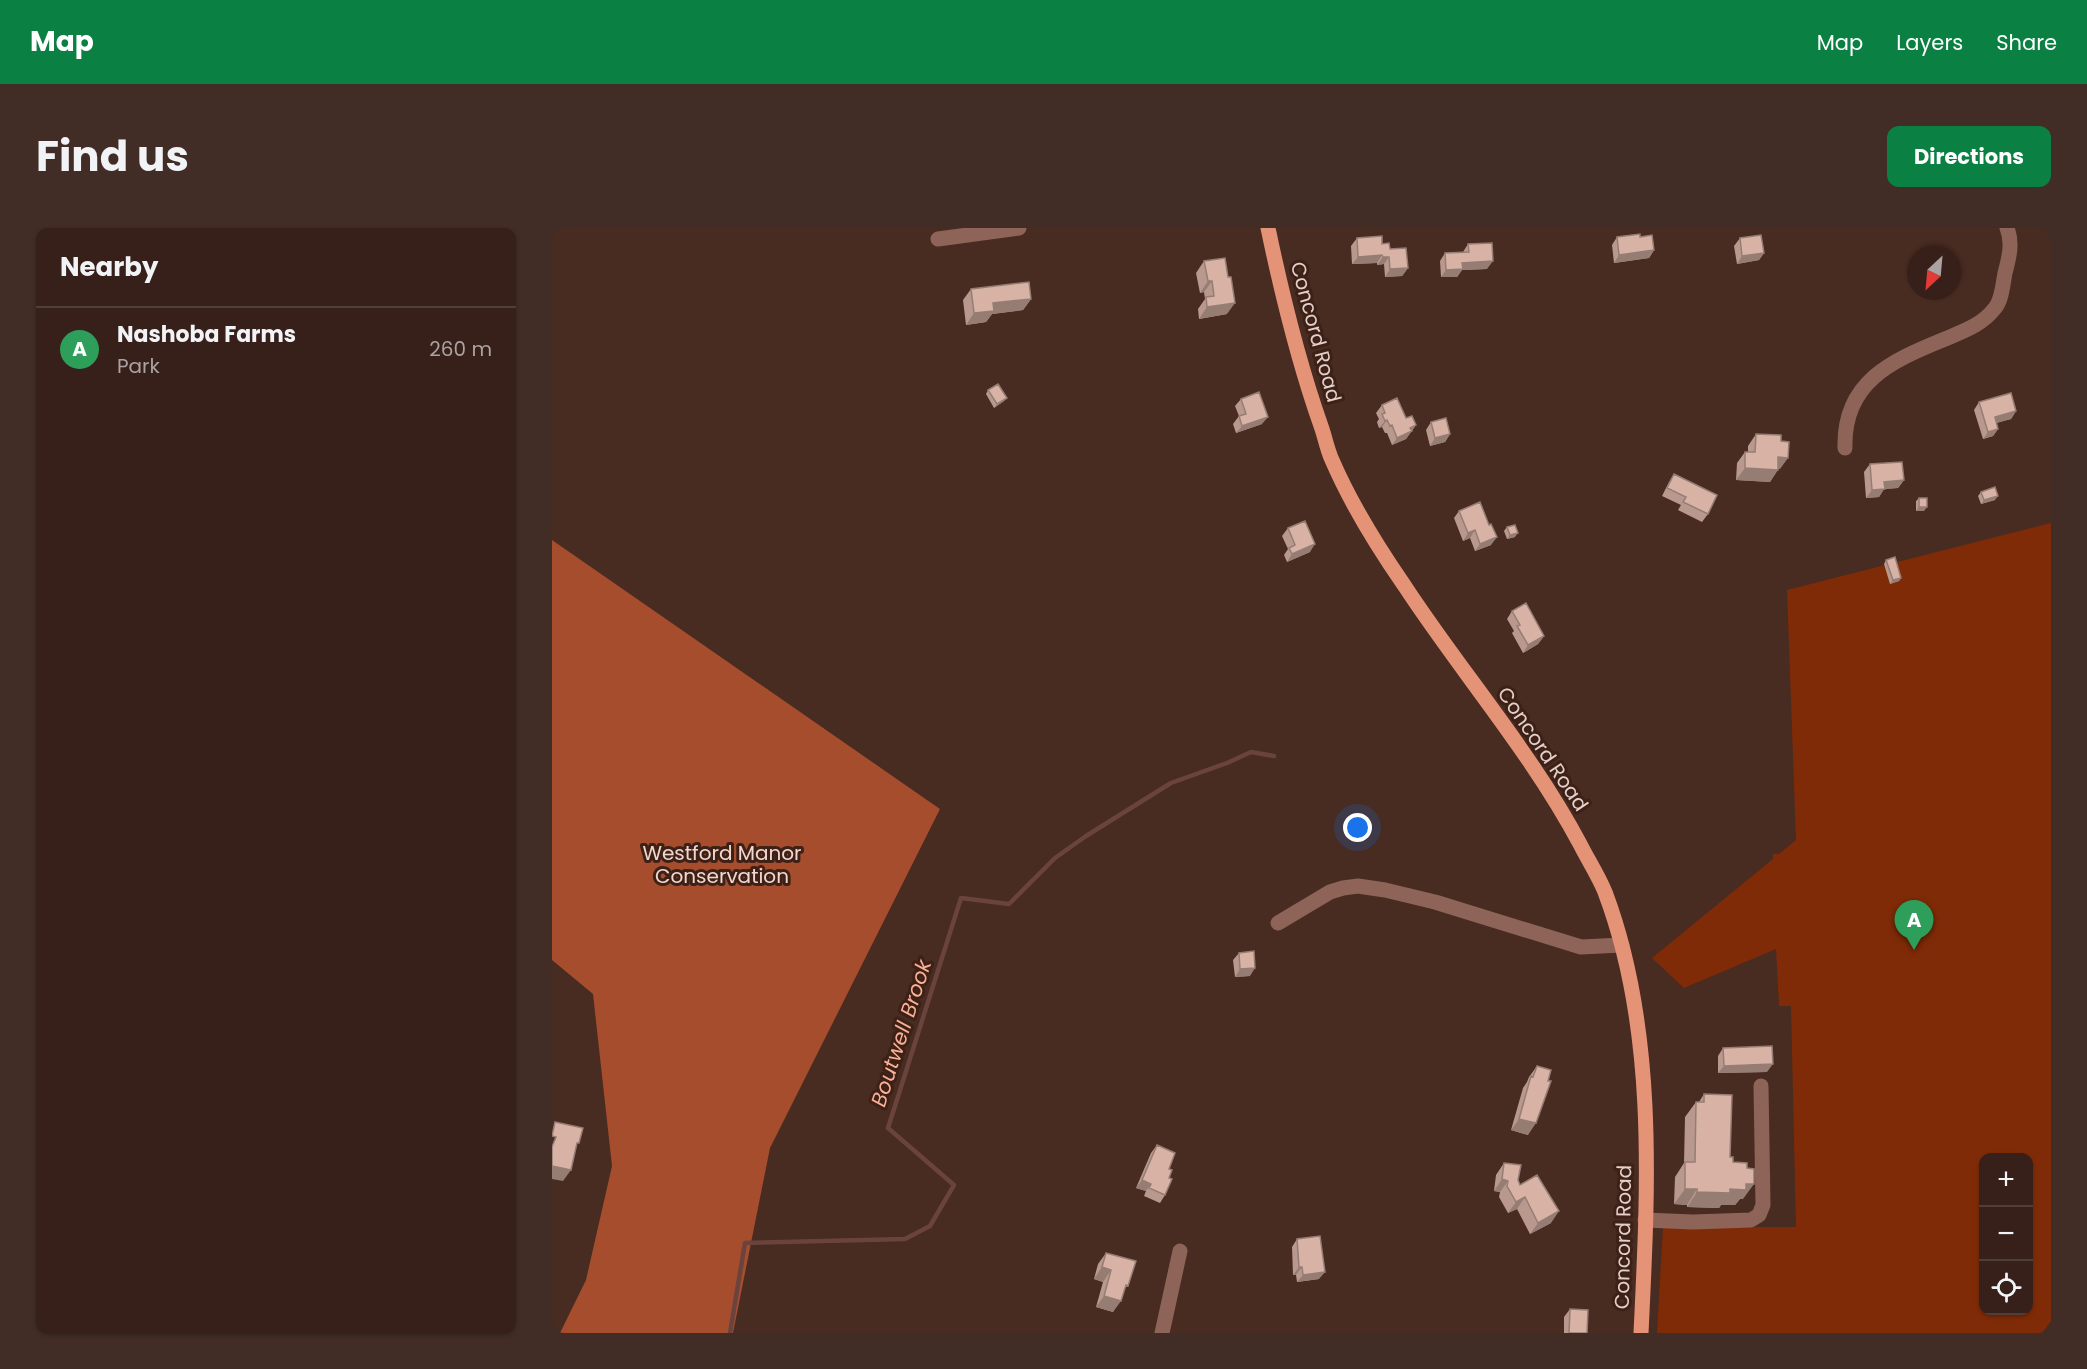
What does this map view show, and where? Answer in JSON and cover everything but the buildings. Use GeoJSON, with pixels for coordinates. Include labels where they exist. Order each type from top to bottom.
{"type":"FeatureCollection","features":[{"type":"Feature","properties":{"kind":"main road","name":"Concord Road"},"geometry":{"type":"LineString","coordinates":[[1268,228],[1297,354],[1330,458],[1357,510],[1404,585],[1562,811],[1603,888],[1622,945],[1633,988],[1645,1101],[1645,1220],[1641,1333]]}},
{"type":"Feature","properties":{"kind":"street"},"geometry":{"type":"LineString","coordinates":[[938,239],[1018,228]]}},
{"type":"Feature","properties":{"kind":"street"},"geometry":{"type":"LineString","coordinates":[[1845,448],[1844,429],[1853,402],[1866,383],[1885,368],[1911,354],[1982,323],[1997,306],[2011,247],[2007,228]]}},
{"type":"Feature","properties":{"kind":"street"},"geometry":{"type":"LineString","coordinates":[[1278,923],[1330,892],[1358,886],[1435,902],[1581,947],[1622,945]]}},
{"type":"Feature","properties":{"kind":"street"},"geometry":{"type":"LineString","coordinates":[[1645,1220],[1693,1222],[1751,1220],[1759,1215],[1763,1205],[1761,1086]]}},
{"type":"Feature","properties":{"kind":"street"},"geometry":{"type":"LineString","coordinates":[[1162,1333],[1180,1251]]}},
{"type":"Feature","properties":{"kind":"shaded area"},"geometry":{"type":"Polygon","coordinates":[[[2051,523],[2051,1321],[2042,1333],[1657,1333],[1663,1227],[1796,1227],[1791,1006],[1779,1006],[1776,949],[1684,988],[1652,958],[1773,859],[1773,854],[1779,854],[1796,840],[1787,590],[2051,523]]]}},
{"type":"Feature","properties":{"kind":"green space","name":"Westford Manor Conservation"},"geometry":{"type":"Polygon","coordinates":[[[552,540],[940,809],[770,1148],[733,1333],[560,1333],[586,1280],[612,1166],[593,994],[552,960],[552,540]]]}},
{"type":"Feature","properties":{"kind":"waterway","name":"Boutwell Brook"},"geometry":{"type":"LineString","coordinates":[[730,1333],[745,1243],[905,1239],[930,1226],[954,1185],[888,1128],[961,898],[1009,904],[1055,858],[1171,783],[1251,752],[1274,756]]}},
{"type":"Feature","properties":{"kind":"place","name":"Nashoba Farms"},"geometry":{"type":"Point","coordinates":[1914,950]}}]}
